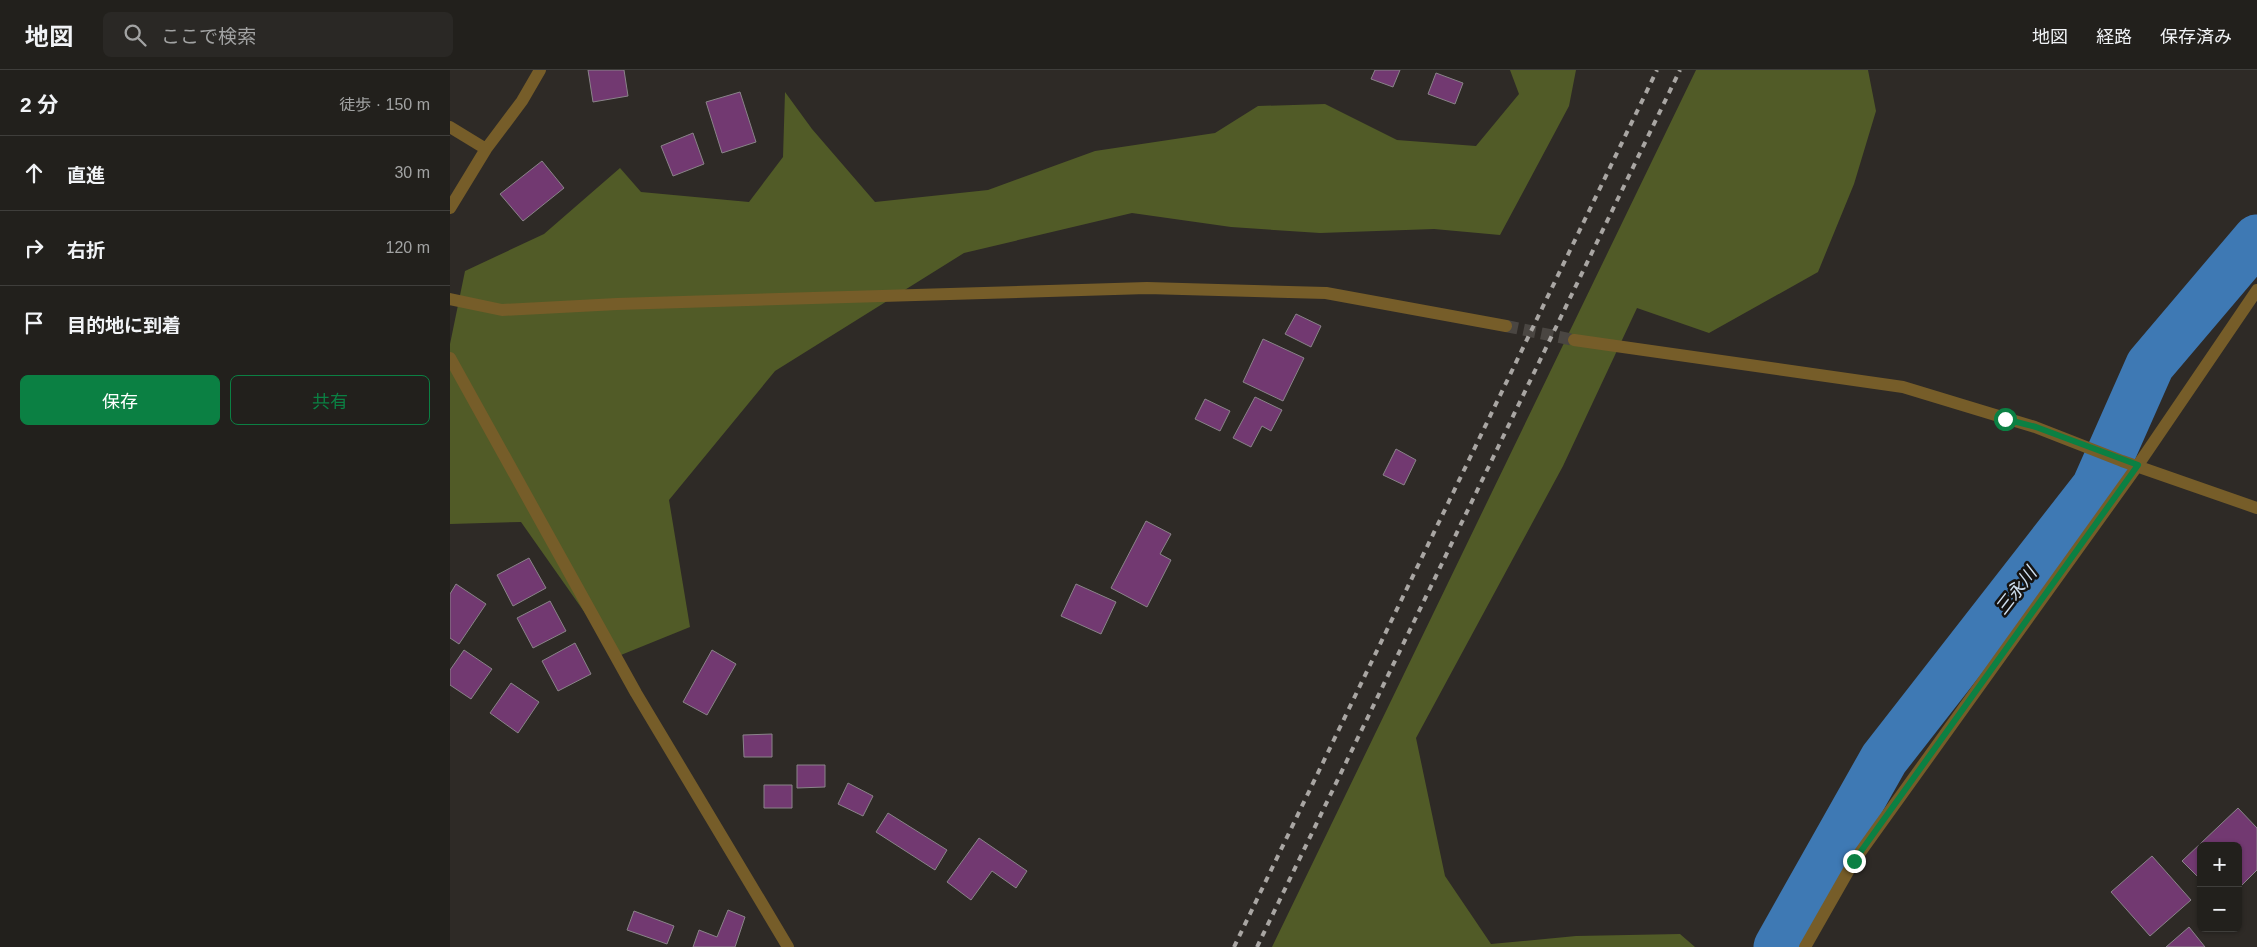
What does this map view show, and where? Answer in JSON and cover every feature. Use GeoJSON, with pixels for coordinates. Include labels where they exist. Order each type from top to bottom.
{"type":"FeatureCollection","features":[{"type":"Feature","properties":{"kind":"street"},"geometry":{"type":"LineString","coordinates":[[450,208],[486,149],[522,101],[540,70]]}},
{"type":"Feature","properties":{"kind":"street"},"geometry":{"type":"LineString","coordinates":[[450,127],[486,149]]}},
{"type":"Feature","properties":{"kind":"street"},"geometry":{"type":"LineString","coordinates":[[450,299],[502,310],[627,304],[1156,288],[1326,293],[1506,326]]}},
{"type":"Feature","properties":{"kind":"street"},"geometry":{"type":"LineString","coordinates":[[1804,947],[1854,861],[2138,465],[2257,290]]}},
{"type":"Feature","properties":{"kind":"street"},"geometry":{"type":"LineString","coordinates":[[1574,340],[1903,387],[2036,427],[2122,461],[2257,508]]}},
{"type":"Feature","properties":{"kind":"street"},"geometry":{"type":"LineString","coordinates":[[450,358],[636,693],[788,947]]}},
{"type":"Feature","properties":{"kind":"green space"},"geometry":{"type":"Polygon","coordinates":[[[1510,70],[1576,70],[1569,106],[1500,235],[1434,229],[1320,233],[1231,227],[1132,213],[964,253],[775,371],[669,500],[690,627],[616,657],[521,522],[450,524],[450,344],[465,271],[544,234],[620,168],[641,192],[749,202],[783,157],[785,92],[812,129],[875,202],[988,190],[1095,151],[1215,133],[1258,106],[1325,104],[1397,140],[1476,146],[1519,94],[1510,70]]]}},
{"type":"Feature","properties":{"kind":"green space"},"geometry":{"type":"Polygon","coordinates":[[[1696,70],[1868,70],[1876,111],[1854,184],[1818,272],[1709,333],[1637,308],[1563,466],[1416,738],[1445,876],[1491,944],[1576,936],[1680,934],[1695,947],[1272,947],[1696,70]]]}},
{"type":"Feature","properties":{"kind":"building"},"geometry":{"type":"Polygon","coordinates":[[[588,70],[624,70],[628,96],[593,102],[588,70]]]}},
{"type":"Feature","properties":{"kind":"building"},"geometry":{"type":"Polygon","coordinates":[[[1375,70],[1400,70],[1393,87],[1371,79],[1375,70]]]}},
{"type":"Feature","properties":{"kind":"building"},"geometry":{"type":"Polygon","coordinates":[[[1436,73],[1463,83],[1455,104],[1428,94],[1436,73]]]}},
{"type":"Feature","properties":{"kind":"building"},"geometry":{"type":"Polygon","coordinates":[[[740,92],[756,142],[722,153],[706,102],[740,92]]]}},
{"type":"Feature","properties":{"kind":"building"},"geometry":{"type":"Polygon","coordinates":[[[693,133],[704,164],[673,176],[661,146],[693,133]]]}},
{"type":"Feature","properties":{"kind":"building"},"geometry":{"type":"Polygon","coordinates":[[[542,161],[564,188],[523,221],[500,194],[542,161]]]}},
{"type":"Feature","properties":{"kind":"building"},"geometry":{"type":"Polygon","coordinates":[[[1296,314],[1321,326],[1311,347],[1285,334],[1296,314]]]}},
{"type":"Feature","properties":{"kind":"building"},"geometry":{"type":"Polygon","coordinates":[[[1263,339],[1304,358],[1283,401],[1243,382],[1263,339]]]}},
{"type":"Feature","properties":{"kind":"building"},"geometry":{"type":"Polygon","coordinates":[[[1255,397],[1282,410],[1271,431],[1262,426],[1251,447],[1233,438],[1255,397]]]}},
{"type":"Feature","properties":{"kind":"building"},"geometry":{"type":"Polygon","coordinates":[[[1205,399],[1230,411],[1220,431],[1195,419],[1205,399]]]}},
{"type":"Feature","properties":{"kind":"building"},"geometry":{"type":"Polygon","coordinates":[[[1396,449],[1416,460],[1404,485],[1383,475],[1396,449]]]}},
{"type":"Feature","properties":{"kind":"building"},"geometry":{"type":"Polygon","coordinates":[[[1146,521],[1171,534],[1160,554],[1171,560],[1147,607],[1111,588],[1146,521]]]}},
{"type":"Feature","properties":{"kind":"building"},"geometry":{"type":"Polygon","coordinates":[[[529,558],[546,588],[513,606],[497,575],[529,558]]]}},
{"type":"Feature","properties":{"kind":"building"},"geometry":{"type":"Polygon","coordinates":[[[456,584],[486,604],[459,644],[450,638],[450,594],[456,584]]]}},
{"type":"Feature","properties":{"kind":"building"},"geometry":{"type":"Polygon","coordinates":[[[1076,584],[1116,602],[1101,634],[1061,616],[1076,584]]]}},
{"type":"Feature","properties":{"kind":"building"},"geometry":{"type":"Polygon","coordinates":[[[550,601],[566,631],[533,648],[517,618],[550,601]]]}},
{"type":"Feature","properties":{"kind":"building"},"geometry":{"type":"Polygon","coordinates":[[[575,643],[591,674],[558,691],[542,661],[575,643]]]}},
{"type":"Feature","properties":{"kind":"building"},"geometry":{"type":"Polygon","coordinates":[[[464,650],[492,669],[471,699],[450,685],[450,670],[464,650]]]}},
{"type":"Feature","properties":{"kind":"building"},"geometry":{"type":"Polygon","coordinates":[[[712,650],[736,664],[707,715],[683,702],[712,650]]]}},
{"type":"Feature","properties":{"kind":"building"},"geometry":{"type":"Polygon","coordinates":[[[511,683],[539,702],[518,733],[490,713],[511,683]]]}},
{"type":"Feature","properties":{"kind":"building"},"geometry":{"type":"Polygon","coordinates":[[[772,734],[772,757],[744,757],[743,735],[772,734]]]}},
{"type":"Feature","properties":{"kind":"building"},"geometry":{"type":"Polygon","coordinates":[[[797,765],[825,765],[825,787],[797,788],[797,765]]]}},
{"type":"Feature","properties":{"kind":"building"},"geometry":{"type":"Polygon","coordinates":[[[848,783],[873,796],[863,816],[838,804],[848,783]]]}},
{"type":"Feature","properties":{"kind":"building"},"geometry":{"type":"Polygon","coordinates":[[[764,785],[792,785],[792,808],[764,808],[764,785]]]}},
{"type":"Feature","properties":{"kind":"building"},"geometry":{"type":"Polygon","coordinates":[[[2238,808],[2257,828],[2257,870],[2242,885],[2242,842],[2202,842],[2238,808]]]}},
{"type":"Feature","properties":{"kind":"building"},"geometry":{"type":"Polygon","coordinates":[[[888,813],[947,850],[935,870],[876,832],[888,813]]]}},
{"type":"Feature","properties":{"kind":"building"},"geometry":{"type":"Polygon","coordinates":[[[979,838],[1027,871],[1016,888],[992,871],[971,900],[947,882],[979,838]]]}},
{"type":"Feature","properties":{"kind":"building"},"geometry":{"type":"Polygon","coordinates":[[[2197,847],[2197,876],[2182,861],[2197,847]]]}},
{"type":"Feature","properties":{"kind":"building"},"geometry":{"type":"Polygon","coordinates":[[[2152,856],[2191,900],[2150,936],[2111,892],[2152,856]]]}},
{"type":"Feature","properties":{"kind":"building"},"geometry":{"type":"Polygon","coordinates":[[[728,910],[745,917],[735,947],[693,947],[699,930],[717,937],[728,910]]]}},
{"type":"Feature","properties":{"kind":"building"},"geometry":{"type":"Polygon","coordinates":[[[634,911],[674,926],[667,944],[627,930],[634,911]]]}},
{"type":"Feature","properties":{"kind":"building"},"geometry":{"type":"Polygon","coordinates":[[[2189,927],[2205,947],[2166,947],[2189,927]]]}},
{"type":"Feature","properties":{"kind":"waterway","name":"三永川"},"geometry":{"type":"LineString","coordinates":[[1778,947],[1884,759],[2096,487],[2150,365],[2257,239]]}},
{"type":"Feature","properties":{"kind":"tunnel"},"geometry":{"type":"LineString","coordinates":[[1506,326],[1574,340]]}},
{"type":"Feature","properties":{"kind":"railway"},"geometry":{"type":"LineString","coordinates":[[1234,947],[1657,70]]}},
{"type":"Feature","properties":{"kind":"railway"},"geometry":{"type":"LineString","coordinates":[[1257,947],[1680,70]]}},
{"type":"Feature","properties":{"kind":"route"},"geometry":{"type":"LineString","coordinates":[[1854,861],[2138,465],[2122,461],[2036,427],[2005,419]]}}]}
